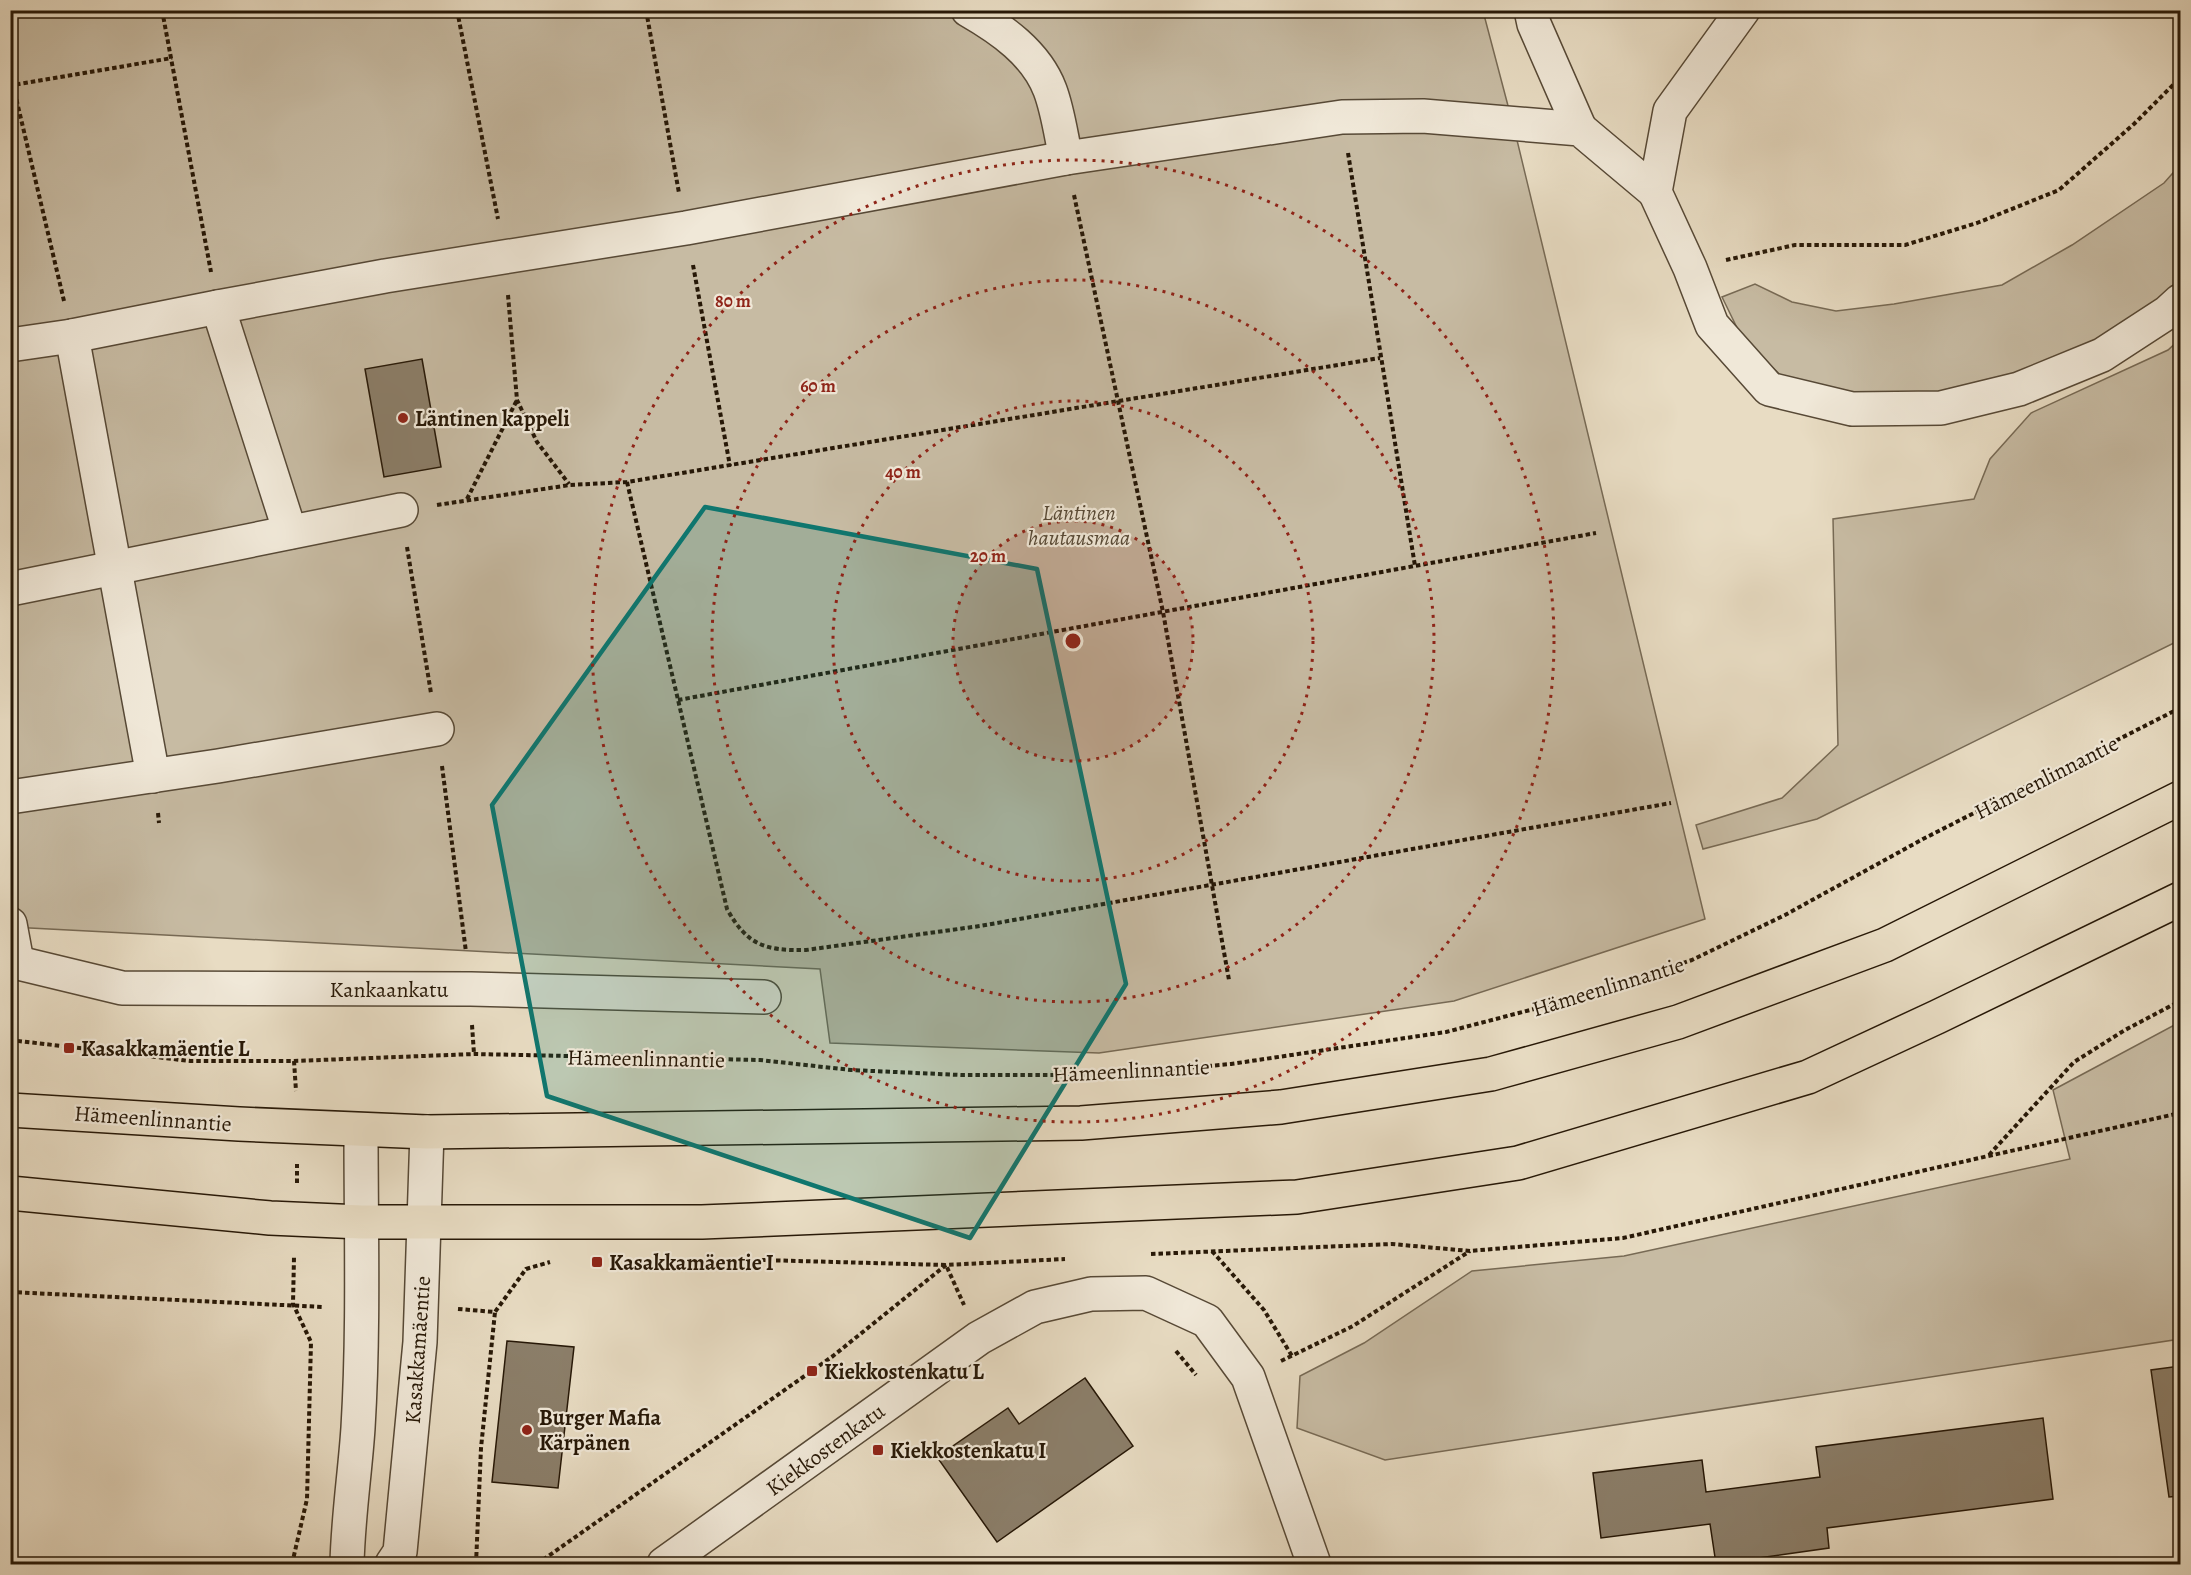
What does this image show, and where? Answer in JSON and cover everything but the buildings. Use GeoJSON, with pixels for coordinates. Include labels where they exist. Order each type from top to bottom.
{"type":"FeatureCollection","features":[{"type":"Feature","properties":{"kind":"main road","name":"Hämeenlinnantie"},"geometry":{"type":"LineString","coordinates":[[10,1110],[239,1124],[427,1132],[1081,1123],[1281,1107],[1491,1074],[1678,1022],[1885,945],[2181,798]]}},
{"type":"Feature","properties":{"kind":"main road"},"geometry":{"type":"LineString","coordinates":[[10,1193],[296,1219],[361,1222],[702,1222],[1297,1197],[1518,1163],[1808,1077],[1938,1017],[2181,899]]}},
{"type":"Feature","properties":{"kind":"street"},"geometry":{"type":"LineString","coordinates":[[968,10],[1008,36],[1035,63],[1050,91],[1066,158]]}},
{"type":"Feature","properties":{"kind":"street"},"geometry":{"type":"LineString","coordinates":[[1532,10],[1534,24],[1580,129],[1655,192],[1690,268],[1712,325],[1769,390],[1852,409],[1941,408],[2019,389],[2102,355],[2181,301]]}},
{"type":"Feature","properties":{"kind":"street"},"geometry":{"type":"LineString","coordinates":[[1655,192],[1670,111],[1743,10]]}},
{"type":"Feature","properties":{"kind":"street"},"geometry":{"type":"LineString","coordinates":[[10,345],[72,336],[505,255],[686,228],[1066,158],[1342,117],[1423,116],[1580,129]]}},
{"type":"Feature","properties":{"kind":"street"},"geometry":{"type":"LineString","coordinates":[[218,307],[290,532]]}},
{"type":"Feature","properties":{"kind":"street"},"geometry":{"type":"LineString","coordinates":[[72,336],[153,776]]}},
{"type":"Feature","properties":{"kind":"street"},"geometry":{"type":"LineString","coordinates":[[10,589],[401,510]]}},
{"type":"Feature","properties":{"kind":"street"},"geometry":{"type":"LineString","coordinates":[[10,797],[437,729]]}},
{"type":"Feature","properties":{"kind":"street","name":"Kankaankatu"},"geometry":{"type":"LineString","coordinates":[[10,924],[14,961],[122,988],[471,989],[764,997]]}},
{"type":"Feature","properties":{"kind":"street"},"geometry":{"type":"LineString","coordinates":[[347,1564],[348,1527],[358,1428],[362,1310],[361,1130]]}},
{"type":"Feature","properties":{"kind":"street","name":"Kasakkamäentie"},"geometry":{"type":"LineString","coordinates":[[392,1564],[400,1552],[422,1307],[427,1132]]}},
{"type":"Feature","properties":{"kind":"street","name":"Kiekkostenkatu"},"geometry":{"type":"LineString","coordinates":[[664,1564],[979,1338],[1035,1307],[1092,1294],[1146,1293],[1207,1321],[1248,1377],[1314,1564]]}},
{"type":"Feature","properties":{"kind":"path"},"geometry":{"type":"LineString","coordinates":[[162,10],[218,307]]}},
{"type":"Feature","properties":{"kind":"path"},"geometry":{"type":"LineString","coordinates":[[72,336],[13,85],[172,58]]}},
{"type":"Feature","properties":{"kind":"path"},"geometry":{"type":"LineString","coordinates":[[1690,268],[1795,245],[1905,245],[1977,223],[2059,190],[2134,124],[2181,78]]}},
{"type":"Feature","properties":{"kind":"path"},"geometry":{"type":"LineString","coordinates":[[1342,117],[1415,566]]}},
{"type":"Feature","properties":{"kind":"path"},"geometry":{"type":"LineString","coordinates":[[1066,158],[1163,612],[1229,980]]}},
{"type":"Feature","properties":{"kind":"path"},"geometry":{"type":"LineString","coordinates":[[474,1054],[471,989],[437,729],[401,510],[570,485],[627,482],[1380,358]]}},
{"type":"Feature","properties":{"kind":"path"},"geometry":{"type":"LineString","coordinates":[[467,500],[517,400]]}},
{"type":"Feature","properties":{"kind":"path"},"geometry":{"type":"LineString","coordinates":[[627,482],[727,909],[740,930],[759,945],[788,951],[828,948],[980,926],[1671,803]]}},
{"type":"Feature","properties":{"kind":"path"},"geometry":{"type":"LineString","coordinates":[[678,700],[1596,533]]}},
{"type":"Feature","properties":{"kind":"path","name":"Hämeenlinnantie"},"geometry":{"type":"LineString","coordinates":[[10,1040],[190,1061],[294,1061],[474,1054],[760,1060],[851,1070],[961,1075],[1106,1074],[1231,1064],[1446,1032],[1576,998],[1692,960],[1785,915],[1923,839],[2181,708]]}},
{"type":"Feature","properties":{"kind":"path"},"geometry":{"type":"LineString","coordinates":[[1988,1156],[2074,1062],[2125,1030],[2181,1001]]}},
{"type":"Feature","properties":{"kind":"path"},"geometry":{"type":"LineString","coordinates":[[292,1564],[307,1499],[311,1342],[293,1304],[298,1126],[294,1061]]}},
{"type":"Feature","properties":{"kind":"path"},"geometry":{"type":"LineString","coordinates":[[1143,1255],[1392,1244],[1470,1251],[1623,1238],[2181,1113]]}},
{"type":"Feature","properties":{"kind":"path"},"geometry":{"type":"LineString","coordinates":[[1212,1251],[1264,1310],[1292,1356]]}},
{"type":"Feature","properties":{"kind":"path"},"geometry":{"type":"LineString","coordinates":[[1248,1377],[1353,1326],[1470,1251]]}},
{"type":"Feature","properties":{"kind":"path"},"geometry":{"type":"LineString","coordinates":[[757,1260],[946,1265],[1073,1258]]}},
{"type":"Feature","properties":{"kind":"path"},"geometry":{"type":"LineString","coordinates":[[476,1564],[481,1448],[495,1312],[526,1269],[560,1259]]}},
{"type":"Feature","properties":{"kind":"path"},"geometry":{"type":"LineString","coordinates":[[537,1564],[833,1356],[946,1265]]}},
{"type":"Feature","properties":{"kind":"path"},"geometry":{"type":"LineString","coordinates":[[10,1292],[293,1304],[362,1310]]}},
{"type":"Feature","properties":{"kind":"path"},"geometry":{"type":"LineString","coordinates":[[422,1307],[495,1312]]}},
{"type":"Feature","properties":{"kind":"path"},"geometry":{"type":"LineString","coordinates":[[1167,1346],[1177,1351],[1199,1378]]}},
{"type":"Feature","properties":{"kind":"highlighted area"},"geometry":{"type":"Polygon","coordinates":[[[705,507],[1037,569],[1126,984],[970,1238],[547,1096],[492,805],[705,507]]]}},
{"type":"Feature","properties":{"kind":"green space","name":"Läntinen hautausmaa"},"geometry":{"type":"Polygon","coordinates":[[[10,11],[1483,11],[1516,136],[1705,919],[1454,1001],[1099,1053],[830,1043],[820,969],[11,927],[10,11]]]}},
{"type":"Feature","properties":{"kind":"green space"},"geometry":{"type":"Polygon","coordinates":[[[2180,165],[2180,280],[2124,330],[2041,372],[1926,395],[1851,397],[1789,383],[1743,340],[1722,297],[1755,284],[1792,302],[1836,311],[1894,304],[2002,285],[2072,245],[2164,183],[2180,165]]]}},
{"type":"Feature","properties":{"kind":"green space"},"geometry":{"type":"Polygon","coordinates":[[[2180,339],[2180,640],[1817,819],[1703,849],[1696,825],[1782,798],[1838,745],[1833,519],[1974,499],[1990,459],[2031,413],[2168,350],[2180,339]]]}},
{"type":"Feature","properties":{"kind":"green space"},"geometry":{"type":"Polygon","coordinates":[[[2180,1022],[2180,1339],[1385,1460],[1297,1428],[1300,1376],[1364,1343],[1472,1271],[1624,1256],[2070,1159],[2053,1090],[2180,1022]]]}},
{"type":"Feature","properties":{"kind":"place","name":"Läntinen kappeli"},"geometry":{"type":"Point","coordinates":[403,418]}},
{"type":"Feature","properties":{"kind":"place","name":"Kasakkamäentie L"},"geometry":{"type":"Point","coordinates":[69,1048]}},
{"type":"Feature","properties":{"kind":"place","name":"Kasakkamäentie I"},"geometry":{"type":"Point","coordinates":[597,1262]}},
{"type":"Feature","properties":{"kind":"place","name":"Kiekkostenkatu L"},"geometry":{"type":"Point","coordinates":[812,1371]}},
{"type":"Feature","properties":{"kind":"place","name":"Burger Mafia Kärpänen"},"geometry":{"type":"Point","coordinates":[527,1430]}},
{"type":"Feature","properties":{"kind":"place","name":"Kiekkostenkatu I"},"geometry":{"type":"Point","coordinates":[878,1450]}}]}
